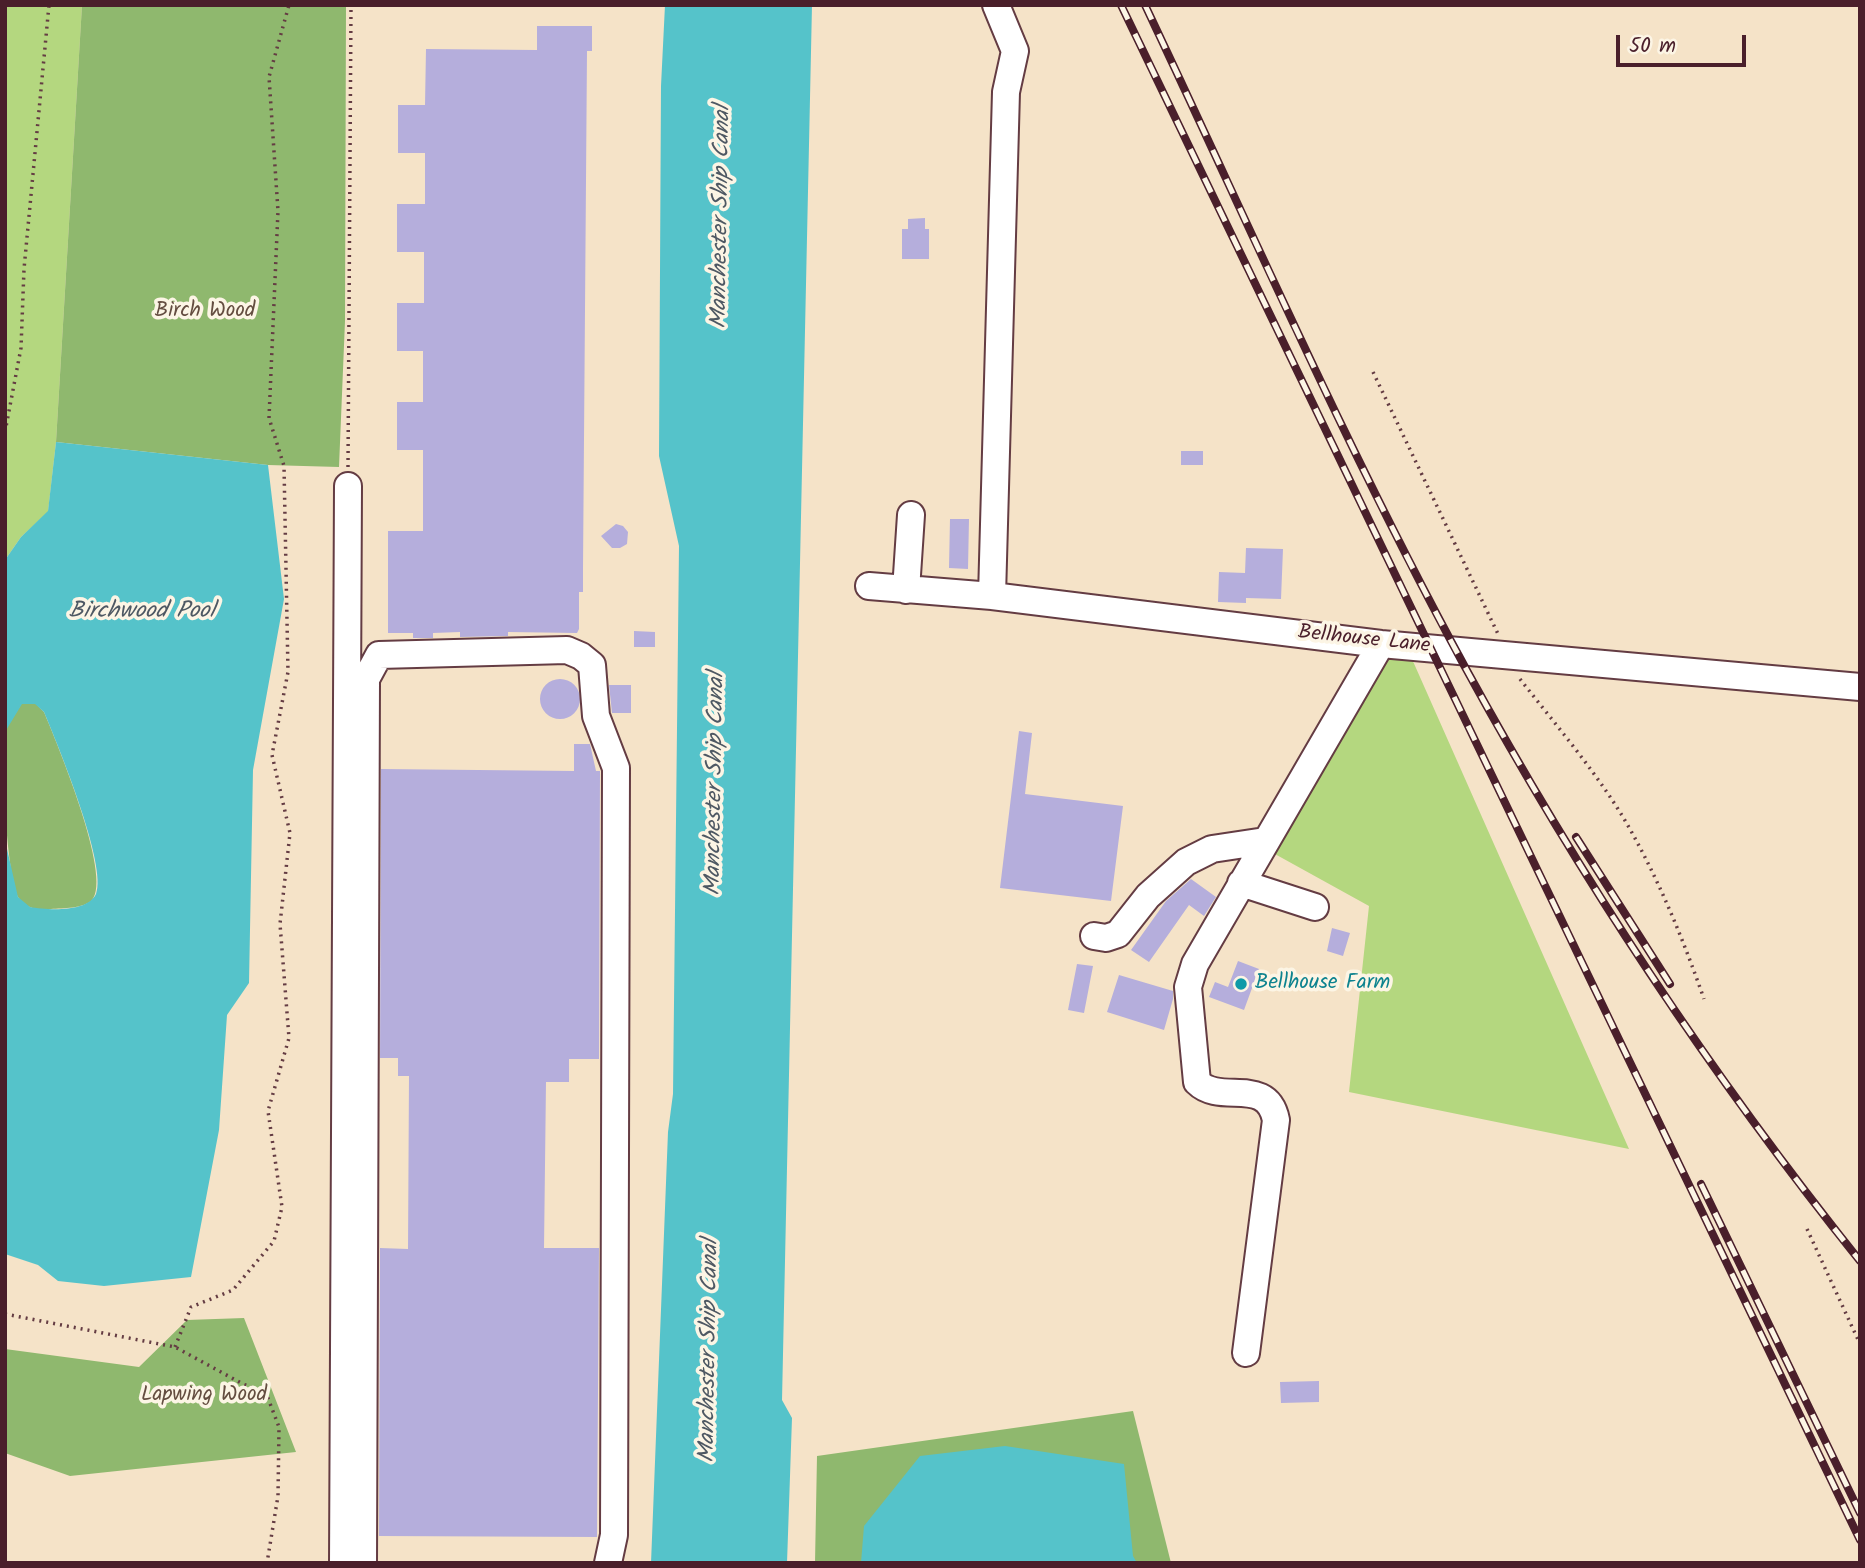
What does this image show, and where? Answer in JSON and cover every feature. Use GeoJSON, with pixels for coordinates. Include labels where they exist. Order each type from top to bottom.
{"type":"FeatureCollection","features":[{"type":"Feature","properties":{"kind":"street"},"geometry":{"type":"LineString","coordinates":[[992,596],[1006,92],[1015,51],[996,5]]}},
{"type":"Feature","properties":{"kind":"street"},"geometry":{"type":"LineString","coordinates":[[343,1563],[348,486]]}},
{"type":"Feature","properties":{"kind":"street"},"geometry":{"type":"LineString","coordinates":[[906,590],[911,515]]}},
{"type":"Feature","properties":{"kind":"street","name":"Bellhouse Lane"},"geometry":{"type":"LineString","coordinates":[[869,586],[992,596],[1381,644],[1860,687]]}},
{"type":"Feature","properties":{"kind":"street"},"geometry":{"type":"LineString","coordinates":[[1246,1353],[1276,1120],[1274,1108],[1267,1100],[1256,1095],[1211,1091],[1197,1082],[1188,987],[1195,964],[1381,644]]}},
{"type":"Feature","properties":{"kind":"street"},"geometry":{"type":"LineString","coordinates":[[363,1563],[366,679],[379,655],[567,650],[592,665],[596,716],[616,768],[615,1521],[612,1553],[608,1563]]}},
{"type":"Feature","properties":{"kind":"street"},"geometry":{"type":"LineString","coordinates":[[1094,936],[1106,938],[1118,934],[1148,896],[1186,862],[1212,849],[1265,841]]}},
{"type":"Feature","properties":{"kind":"street"},"geometry":{"type":"LineString","coordinates":[[1241,883],[1315,907]]}},
{"type":"Feature","properties":{"kind":"path"},"geometry":{"type":"LineString","coordinates":[[5,432],[21,348],[24,269],[49,5]]}},
{"type":"Feature","properties":{"kind":"path"},"geometry":{"type":"LineString","coordinates":[[175,1347],[191,1307],[233,1290],[274,1241],[282,1207],[268,1111],[289,1038],[280,923],[290,833],[272,755],[288,672],[284,466],[269,418],[278,211],[269,77],[289,5]]}},
{"type":"Feature","properties":{"kind":"path"},"geometry":{"type":"LineString","coordinates":[[348,486],[351,5]]}},
{"type":"Feature","properties":{"kind":"path"},"geometry":{"type":"LineString","coordinates":[[1373,372],[1521,680],[1552,717],[1622,816],[1654,873],[1704,999]]}},
{"type":"Feature","properties":{"kind":"path"},"geometry":{"type":"LineString","coordinates":[[1808,1229],[1860,1344]]}},
{"type":"Feature","properties":{"kind":"path"},"geometry":{"type":"LineString","coordinates":[[5,1314],[175,1347],[243,1384],[266,1393],[279,1426],[278,1496],[267,1563]]}},
{"type":"Feature","properties":{"kind":"green space"},"geometry":{"type":"Polygon","coordinates":[[[5,5],[82,5],[56,442],[48,512],[21,537],[5,560],[5,5]]]}},
{"type":"Feature","properties":{"kind":"green space","name":"Birch Wood"},"geometry":{"type":"Polygon","coordinates":[[[82,5],[346,5],[345,321],[339,467],[268,465],[56,442],[82,5]]]}},
{"type":"Feature","properties":{"kind":"green space"},"geometry":{"type":"Polygon","coordinates":[[[1382,648],[1408,650],[1629,1149],[1349,1092],[1369,906],[1264,848],[1382,648]]]}},
{"type":"Feature","properties":{"kind":"green space"},"geometry":{"type":"Polygon","coordinates":[[[35,703],[44,712],[70,778],[95,865],[96,887],[92,900],[78,907],[32,908],[21,901],[14,885],[3,764],[5,732],[21,704],[35,703]]]}},
{"type":"Feature","properties":{"kind":"green space","name":"Lapwing Wood"},"geometry":{"type":"Polygon","coordinates":[[[244,1318],[296,1452],[70,1476],[5,1453],[5,1349],[139,1367],[187,1320],[244,1318]]]}},
{"type":"Feature","properties":{"kind":"green space"},"geometry":{"type":"Polygon","coordinates":[[[1133,1411],[1171,1563],[815,1563],[817,1456],[1133,1411]]]}},
{"type":"Feature","properties":{"kind":"water","name":"Manchester Ship Canal"},"geometry":{"type":"Polygon","coordinates":[[[665,5],[812,5],[782,1400],[792,1418],[787,1563],[651,1563],[668,1132],[673,1094],[679,546],[659,456],[661,86],[665,5]]]}},
{"type":"Feature","properties":{"kind":"water","name":"Birchwood Pool"},"geometry":{"type":"Polygon","coordinates":[[[56,442],[268,465],[284,599],[253,770],[249,983],[227,1015],[219,1130],[191,1277],[104,1286],[58,1281],[38,1265],[5,1254],[5,840],[18,897],[30,907],[66,909],[84,904],[96,894],[98,879],[95,858],[79,804],[44,712],[35,704],[22,704],[5,732],[5,560],[21,537],[48,511],[56,442]]]}},
{"type":"Feature","properties":{"kind":"water"},"geometry":{"type":"Polygon","coordinates":[[[1005,1446],[1124,1464],[1133,1556],[1137,1563],[861,1563],[864,1526],[920,1456],[1005,1446]]]}},
{"type":"Feature","properties":{"kind":"building"},"geometry":{"type":"Polygon","coordinates":[[[537,26],[592,26],[592,51],[587,51],[583,592],[579,592],[579,629],[577,633],[508,632],[508,636],[460,637],[460,632],[433,633],[433,638],[413,638],[413,633],[388,633],[388,531],[423,531],[423,450],[397,450],[397,402],[423,402],[423,351],[397,351],[397,303],[424,303],[424,252],[397,252],[397,204],[425,204],[425,153],[398,153],[398,105],[425,105],[426,49],[537,50],[537,26]]]}},
{"type":"Feature","properties":{"kind":"building"},"geometry":{"type":"Polygon","coordinates":[[[925,218],[925,229],[929,229],[929,259],[902,259],[902,229],[908,229],[908,219],[925,218]]]}},
{"type":"Feature","properties":{"kind":"building"},"geometry":{"type":"Polygon","coordinates":[[[1181,451],[1203,451],[1203,465],[1181,465],[1181,451]]]}},
{"type":"Feature","properties":{"kind":"building"},"geometry":{"type":"Polygon","coordinates":[[[950,519],[969,519],[968,569],[949,568],[950,519]]]}},
{"type":"Feature","properties":{"kind":"building"},"geometry":{"type":"Polygon","coordinates":[[[616,524],[623,526],[628,532],[627,544],[612,548],[601,536],[616,524]]]}},
{"type":"Feature","properties":{"kind":"building"},"geometry":{"type":"Polygon","coordinates":[[[1246,548],[1283,549],[1281,599],[1246,598],[1246,603],[1218,602],[1219,572],[1245,573],[1246,548]]]}},
{"type":"Feature","properties":{"kind":"building"},"geometry":{"type":"Polygon","coordinates":[[[634,631],[655,632],[655,647],[634,647],[634,631]]]}},
{"type":"Feature","properties":{"kind":"building"},"geometry":{"type":"Polygon","coordinates":[[[560,679],[568,680],[574,685],[579,691],[579,707],[574,713],[568,718],[560,719],[552,718],[546,713],[541,707],[540,699],[541,691],[546,685],[552,680],[560,679]]]}},
{"type":"Feature","properties":{"kind":"building"},"geometry":{"type":"Polygon","coordinates":[[[609,685],[631,685],[631,713],[612,713],[609,685]]]}},
{"type":"Feature","properties":{"kind":"building"},"geometry":{"type":"Polygon","coordinates":[[[1019,731],[1032,733],[1025,794],[1123,806],[1111,901],[1000,888],[1019,731]]]}},
{"type":"Feature","properties":{"kind":"building"},"geometry":{"type":"Polygon","coordinates":[[[574,744],[590,744],[596,771],[600,771],[599,1059],[569,1059],[569,1082],[546,1082],[544,1248],[599,1248],[597,1537],[379,1536],[380,1248],[408,1249],[409,1076],[398,1076],[398,1058],[380,1058],[381,769],[574,771],[574,744]]]}},
{"type":"Feature","properties":{"kind":"building"},"geometry":{"type":"Polygon","coordinates":[[[1191,879],[1216,897],[1204,916],[1189,905],[1149,962],[1131,950],[1166,901],[1191,879]]]}},
{"type":"Feature","properties":{"kind":"building"},"geometry":{"type":"Polygon","coordinates":[[[1332,928],[1350,933],[1343,956],[1327,951],[1332,928]]]}},
{"type":"Feature","properties":{"kind":"building","name":"Bellhouse Farm"},"geometry":{"type":"Polygon","coordinates":[[[1238,961],[1259,969],[1244,1010],[1209,997],[1215,982],[1228,987],[1238,961]]]}},
{"type":"Feature","properties":{"kind":"building"},"geometry":{"type":"Polygon","coordinates":[[[1077,964],[1093,966],[1084,1013],[1068,1010],[1077,964]]]}},
{"type":"Feature","properties":{"kind":"building"},"geometry":{"type":"Polygon","coordinates":[[[1119,975],[1173,991],[1164,1030],[1107,1012],[1119,975]]]}},
{"type":"Feature","properties":{"kind":"building"},"geometry":{"type":"Polygon","coordinates":[[[1319,1381],[1319,1402],[1281,1403],[1280,1382],[1319,1381]]]}},
{"type":"Feature","properties":{"kind":"railway"},"geometry":{"type":"LineString","coordinates":[[1121,5],[1860,1540]]}},
{"type":"Feature","properties":{"kind":"railway"},"geometry":{"type":"LineString","coordinates":[[1145,5],[1380,504],[1509,745],[1649,973],[1751,1119],[1860,1261]]}},
{"type":"Feature","properties":{"kind":"railway"},"geometry":{"type":"LineString","coordinates":[[1576,837],[1670,984]]}},
{"type":"Feature","properties":{"kind":"railway"},"geometry":{"type":"LineString","coordinates":[[1701,1184],[1860,1513]]}},
{"type":"Feature","properties":{"kind":"place","name":"Bellhouse Farm"},"geometry":{"type":"Point","coordinates":[1241,984]}}]}
